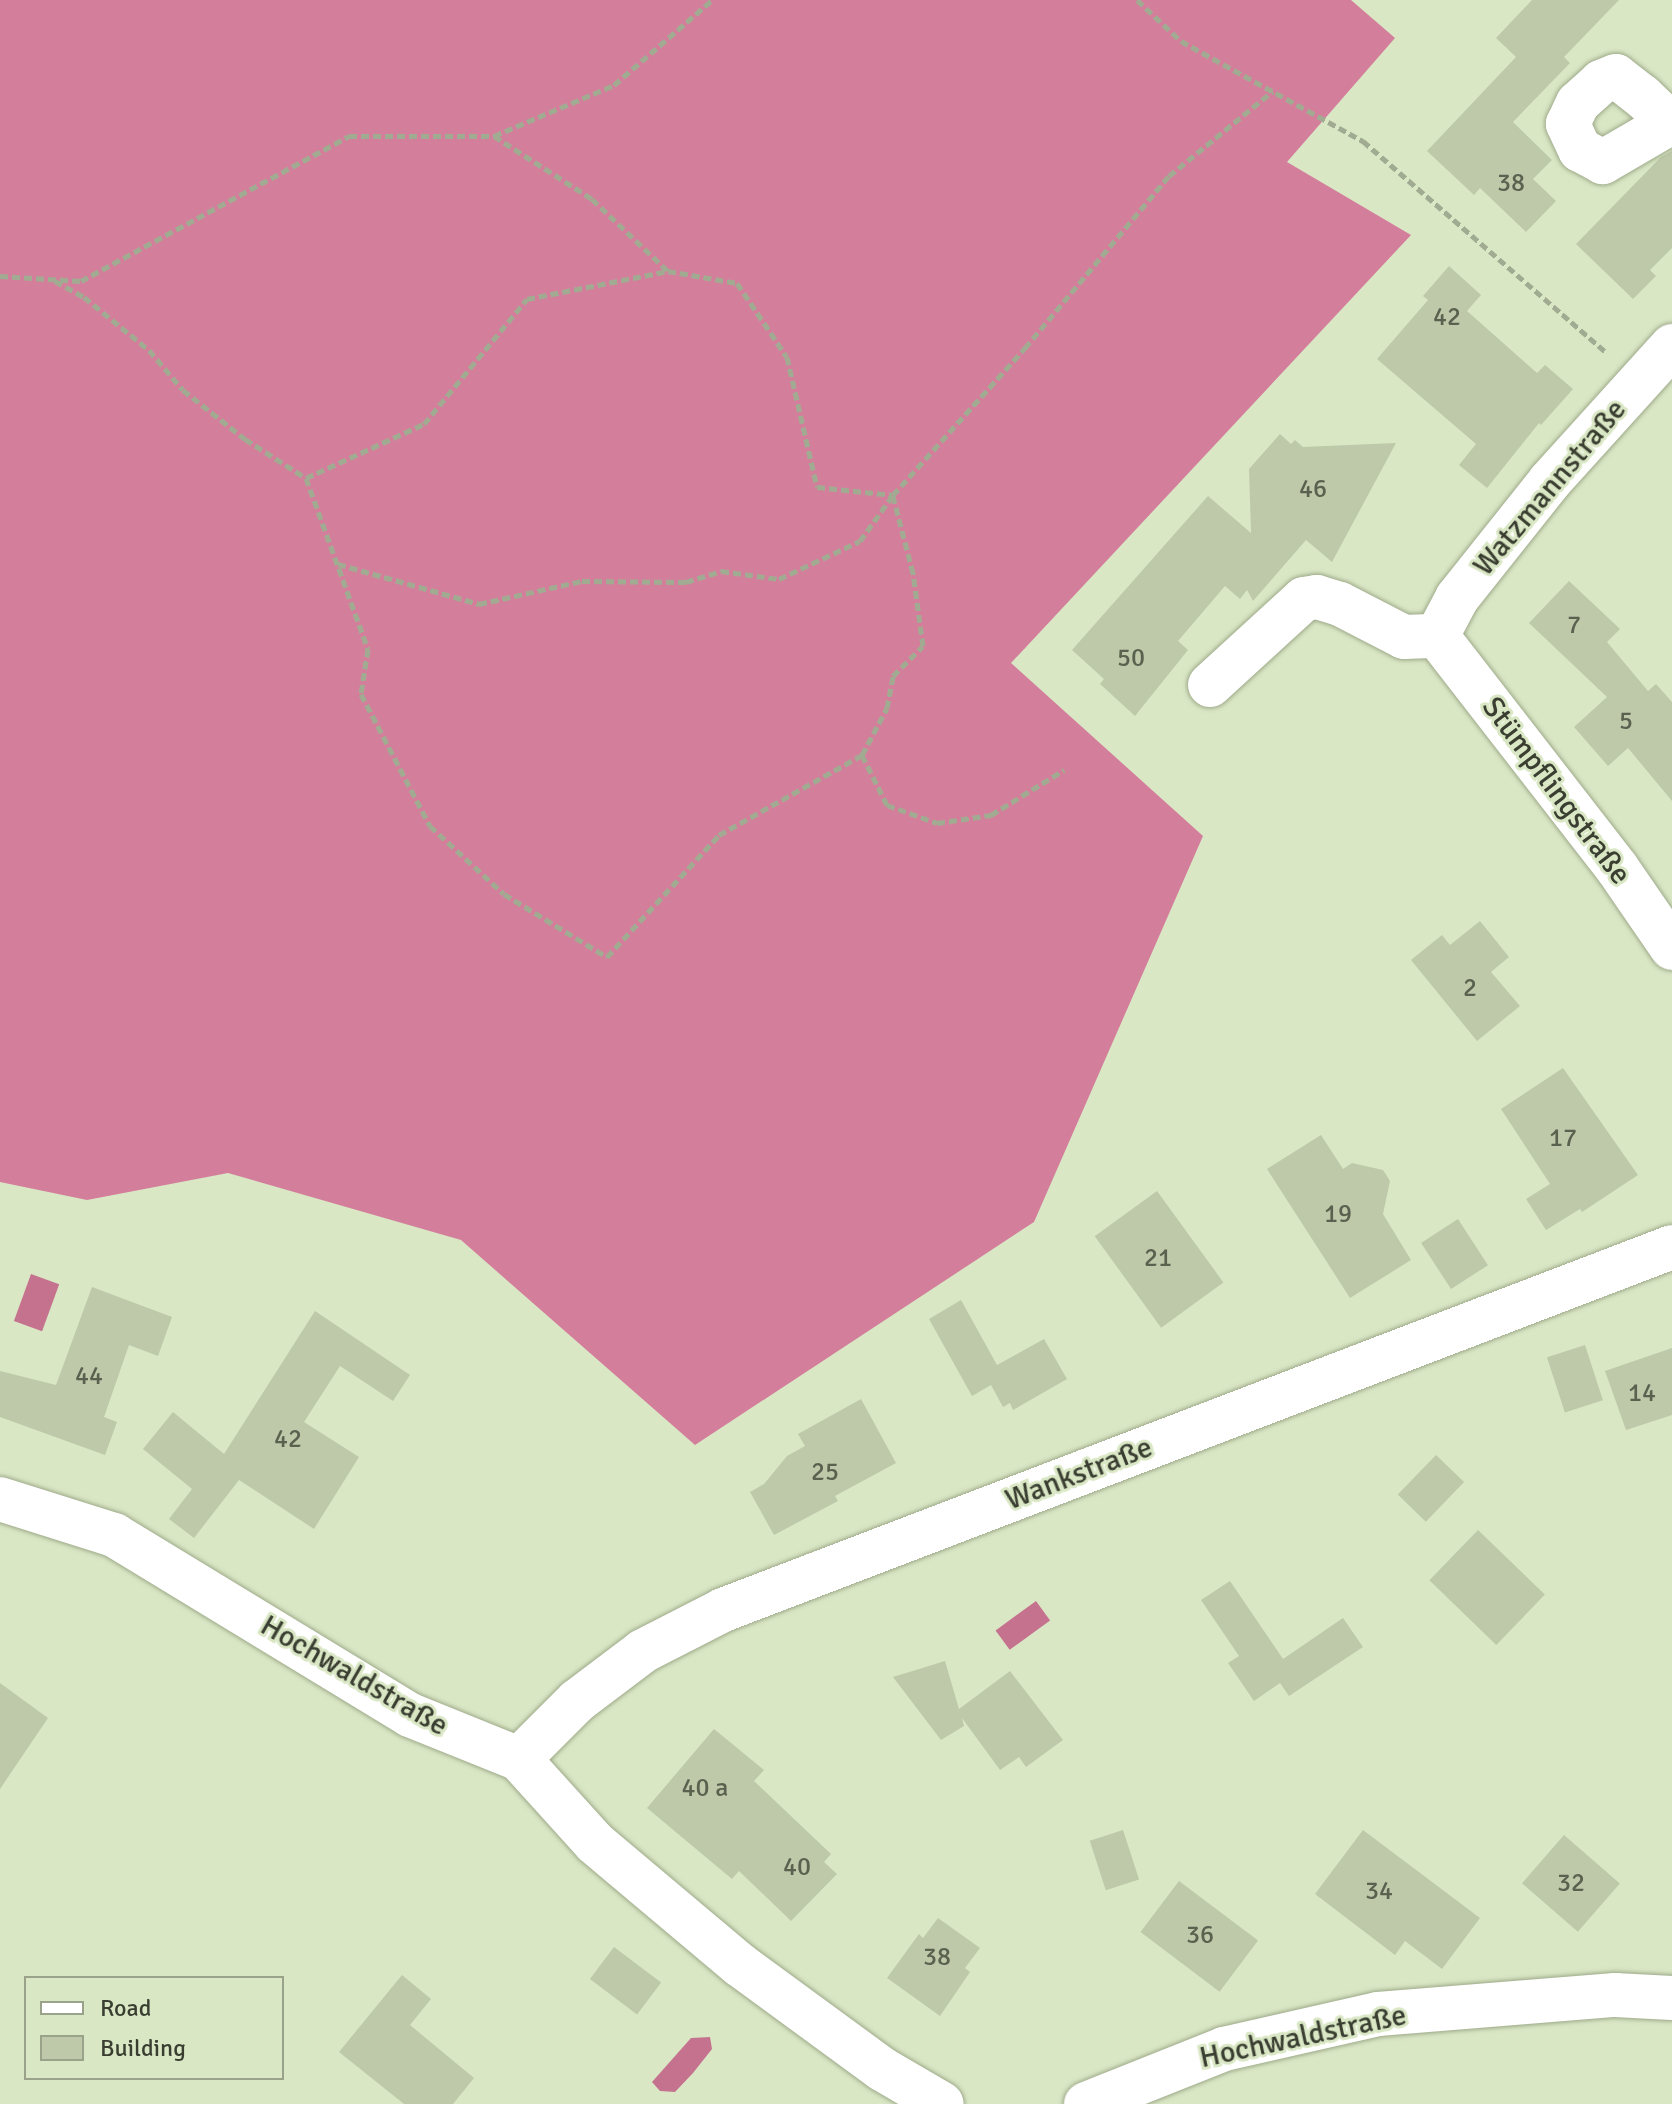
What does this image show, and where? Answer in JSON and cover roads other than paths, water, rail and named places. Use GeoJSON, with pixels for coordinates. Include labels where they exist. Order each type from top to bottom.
{"type":"FeatureCollection","features":[{"type":"Feature","properties":{"kind":"street","name":"Watzmannstraße"},"geometry":{"type":"LineString","coordinates":[[1437,636],[1466,586],[1550,481],[1672,346]]}},
{"type":"Feature","properties":{"kind":"street"},"geometry":{"type":"LineString","coordinates":[[1210,685],[1304,599],[1317,597],[1340,604],[1404,637],[1437,636]]}},
{"type":"Feature","properties":{"kind":"street","name":"Stümpflingstraße"},"geometry":{"type":"LineString","coordinates":[[1437,636],[1617,868],[1672,948]]}},
{"type":"Feature","properties":{"kind":"street","name":"Wankstraße"},"geometry":{"type":"LineString","coordinates":[[519,1759],[577,1701],[643,1651],[723,1610],[1672,1247]]}},
{"type":"Feature","properties":{"kind":"street","name":"Hochwaldstraße"},"geometry":{"type":"LineString","coordinates":[[0,1499],[114,1535],[410,1715],[519,1759],[595,1843],[717,1946],[882,2069],[942,2104]]}},
{"type":"Feature","properties":{"kind":"street","name":"Hochwaldstraße"},"geometry":{"type":"LineString","coordinates":[[1086,2104],[1224,2049],[1378,2014],[1615,1995],[1672,1998]]}}]}
